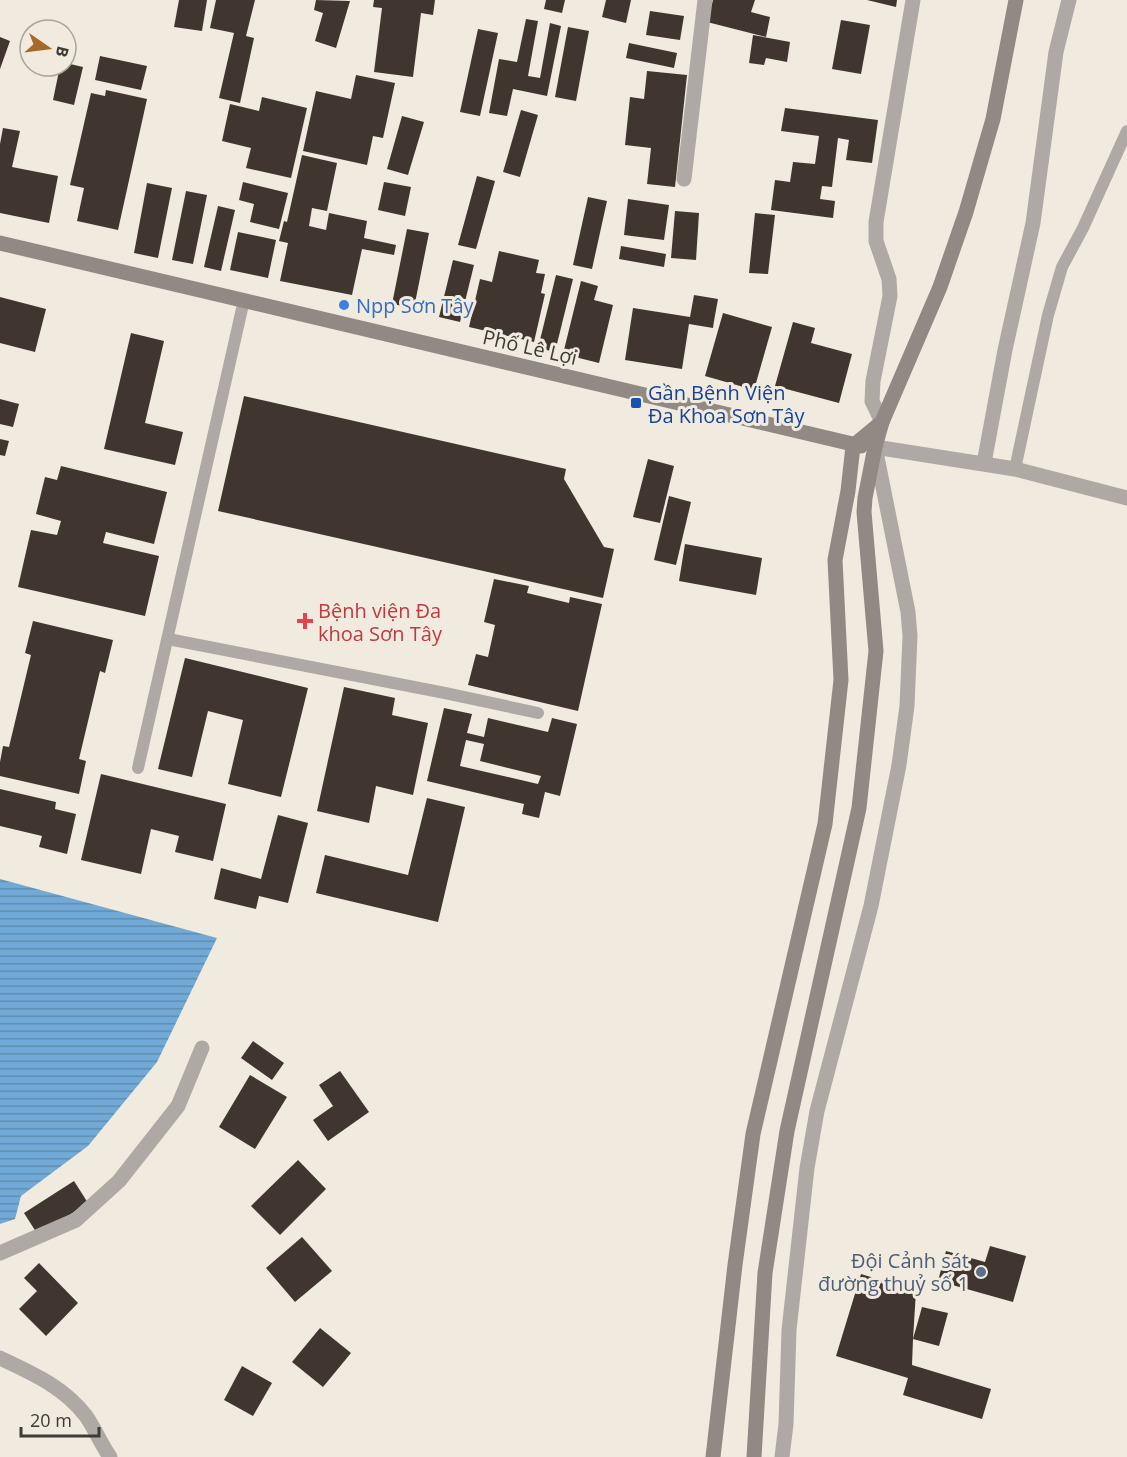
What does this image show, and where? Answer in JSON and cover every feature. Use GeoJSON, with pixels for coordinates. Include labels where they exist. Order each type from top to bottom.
{"type":"FeatureCollection","features":[{"type":"Feature","properties":{"kind":"main road"},"geometry":{"type":"LineString","coordinates":[[754,1457],[765,1272],[785,1143],[860,797],[876,651],[864,505],[882,422],[940,287],[966,212],[993,119],[1016,0]]}},
{"type":"Feature","properties":{"kind":"main road","name":"Phố Lê Lợi"},"geometry":{"type":"LineString","coordinates":[[0,243],[853,446],[875,447]]}},
{"type":"Feature","properties":{"kind":"main road"},"geometry":{"type":"LineString","coordinates":[[713,1457],[753,1134],[825,824],[842,680],[835,560],[848,491],[853,446],[882,422]]}},
{"type":"Feature","properties":{"kind":"street"},"geometry":{"type":"LineString","coordinates":[[684,179],[705,0]]}},
{"type":"Feature","properties":{"kind":"street"},"geometry":{"type":"LineString","coordinates":[[882,422],[872,401],[873,381],[890,296],[889,279],[876,241],[876,222],[913,0]]}},
{"type":"Feature","properties":{"kind":"street"},"geometry":{"type":"LineString","coordinates":[[984,463],[1005,350],[1033,223],[1056,52],[1070,0]]}},
{"type":"Feature","properties":{"kind":"street"},"geometry":{"type":"LineString","coordinates":[[782,1457],[786,1424],[789,1330],[807,1168],[820,1101],[871,906],[899,765],[907,706],[910,636],[908,612],[875,447],[1015,469],[1127,498]]}},
{"type":"Feature","properties":{"kind":"street"},"geometry":{"type":"LineString","coordinates":[[0,1253],[76,1220],[118,1181],[178,1106],[202,1048]]}},
{"type":"Feature","properties":{"kind":"street"},"geometry":{"type":"LineString","coordinates":[[0,1358],[48,1381],[74,1401],[88,1419],[110,1457]]}},
{"type":"Feature","properties":{"kind":"lane"},"geometry":{"type":"LineString","coordinates":[[1015,469],[1048,315],[1062,267],[1083,228],[1127,131]]}},
{"type":"Feature","properties":{"kind":"lane"},"geometry":{"type":"LineString","coordinates":[[138,768],[244,300]]}},
{"type":"Feature","properties":{"kind":"lane"},"geometry":{"type":"LineString","coordinates":[[168,639],[538,713]]}},
{"type":"Feature","properties":{"kind":"water"},"geometry":{"type":"Polygon","coordinates":[[[0,879],[217,938],[157,1062],[88,1146],[21,1196],[15,1219],[0,1224],[0,879]]]}},
{"type":"Feature","properties":{"kind":"building"},"geometry":{"type":"Polygon","coordinates":[[[179,0],[207,0],[202,31],[174,27],[179,0]]]}},
{"type":"Feature","properties":{"kind":"building"},"geometry":{"type":"Polygon","coordinates":[[[216,0],[255,0],[246,36],[254,38],[240,103],[219,98],[234,33],[210,28],[216,0]]]}},
{"type":"Feature","properties":{"kind":"building"},"geometry":{"type":"Polygon","coordinates":[[[316,0],[350,1],[336,48],[315,41],[323,13],[314,10],[316,0]]]}},
{"type":"Feature","properties":{"kind":"building"},"geometry":{"type":"Polygon","coordinates":[[[374,0],[435,0],[433,15],[421,13],[413,77],[374,72],[382,8],[373,7],[374,0]]]}},
{"type":"Feature","properties":{"kind":"building"},"geometry":{"type":"Polygon","coordinates":[[[546,0],[565,0],[562,13],[544,9],[546,0]]]}},
{"type":"Feature","properties":{"kind":"building"},"geometry":{"type":"Polygon","coordinates":[[[606,0],[631,0],[626,23],[602,17],[606,0]]]}},
{"type":"Feature","properties":{"kind":"building"},"geometry":{"type":"Polygon","coordinates":[[[713,0],[755,0],[751,12],[770,17],[766,37],[707,22],[713,0]]]}},
{"type":"Feature","properties":{"kind":"building"},"geometry":{"type":"Polygon","coordinates":[[[867,0],[897,0],[896,7],[867,0]]]}},
{"type":"Feature","properties":{"kind":"building"},"geometry":{"type":"Polygon","coordinates":[[[650,11],[684,16],[680,40],[646,35],[650,11]]]}},
{"type":"Feature","properties":{"kind":"building"},"geometry":{"type":"Polygon","coordinates":[[[526,19],[538,21],[528,76],[540,78],[550,23],[561,26],[547,96],[513,89],[507,116],[489,113],[499,59],[517,62],[526,19]]]}},
{"type":"Feature","properties":{"kind":"building"},"geometry":{"type":"Polygon","coordinates":[[[841,20],[870,25],[861,74],[832,69],[841,20]]]}},
{"type":"Feature","properties":{"kind":"building"},"geometry":{"type":"Polygon","coordinates":[[[568,27],[589,31],[576,101],[555,97],[568,27]]]}},
{"type":"Feature","properties":{"kind":"building"},"geometry":{"type":"Polygon","coordinates":[[[478,29],[498,33],[480,116],[460,112],[478,29]]]}},
{"type":"Feature","properties":{"kind":"building"},"geometry":{"type":"Polygon","coordinates":[[[753,35],[790,42],[787,62],[766,58],[764,65],[749,63],[753,35]]]}},
{"type":"Feature","properties":{"kind":"building"},"geometry":{"type":"Polygon","coordinates":[[[0,37],[10,41],[0,69],[0,37]]]}},
{"type":"Feature","properties":{"kind":"building"},"geometry":{"type":"Polygon","coordinates":[[[629,43],[677,53],[674,68],[626,58],[629,43]]]}},
{"type":"Feature","properties":{"kind":"building"},"geometry":{"type":"Polygon","coordinates":[[[100,56],[147,66],[141,90],[95,80],[100,56]]]}},
{"type":"Feature","properties":{"kind":"building"},"geometry":{"type":"Polygon","coordinates":[[[78,66],[83,67],[74,105],[53,100],[58,78],[78,78],[78,66]]]}},
{"type":"Feature","properties":{"kind":"building"},"geometry":{"type":"Polygon","coordinates":[[[647,71],[687,75],[675,187],[647,184],[651,148],[625,145],[630,97],[644,99],[647,71]]]}},
{"type":"Feature","properties":{"kind":"building"},"geometry":{"type":"Polygon","coordinates":[[[356,75],[395,83],[383,138],[373,136],[367,165],[303,151],[316,91],[351,99],[356,75]]]}},
{"type":"Feature","properties":{"kind":"building"},"geometry":{"type":"Polygon","coordinates":[[[106,90],[147,99],[118,230],[77,221],[84,188],[70,185],[91,93],[105,96],[106,90]]]}},
{"type":"Feature","properties":{"kind":"building"},"geometry":{"type":"Polygon","coordinates":[[[262,97],[307,108],[291,178],[246,168],[251,148],[222,141],[230,104],[259,111],[262,97]]]}},
{"type":"Feature","properties":{"kind":"building"},"geometry":{"type":"Polygon","coordinates":[[[785,108],[878,120],[872,163],[846,160],[849,140],[838,138],[832,187],[822,186],[820,199],[835,201],[833,218],[771,210],[775,180],[790,182],[793,162],[815,164],[819,136],[781,131],[785,108]]]}},
{"type":"Feature","properties":{"kind":"building"},"geometry":{"type":"Polygon","coordinates":[[[521,110],[538,115],[520,177],[503,172],[521,110]]]}},
{"type":"Feature","properties":{"kind":"building"},"geometry":{"type":"Polygon","coordinates":[[[402,116],[424,122],[408,175],[387,169],[402,116]]]}},
{"type":"Feature","properties":{"kind":"building"},"geometry":{"type":"Polygon","coordinates":[[[3,128],[20,131],[12,167],[58,176],[49,223],[0,213],[0,144],[3,128]]]}},
{"type":"Feature","properties":{"kind":"building"},"geometry":{"type":"Polygon","coordinates":[[[302,155],[337,163],[327,211],[312,208],[309,226],[326,230],[329,213],[367,221],[364,238],[396,245],[394,255],[362,249],[352,295],[280,281],[288,243],[279,241],[284,221],[287,222],[302,155]]]}},
{"type":"Feature","properties":{"kind":"building"},"geometry":{"type":"Polygon","coordinates":[[[477,176],[495,181],[476,249],[458,245],[477,176]]]}},
{"type":"Feature","properties":{"kind":"building"},"geometry":{"type":"Polygon","coordinates":[[[243,182],[288,193],[279,229],[250,222],[254,204],[239,200],[243,182]]]}},
{"type":"Feature","properties":{"kind":"building"},"geometry":{"type":"Polygon","coordinates":[[[384,182],[411,187],[405,216],[378,210],[384,182]]]}},
{"type":"Feature","properties":{"kind":"building"},"geometry":{"type":"Polygon","coordinates":[[[147,183],[172,188],[158,258],[134,253],[147,183]]]}},
{"type":"Feature","properties":{"kind":"building"},"geometry":{"type":"Polygon","coordinates":[[[186,191],[207,195],[193,264],[172,260],[186,191]]]}},
{"type":"Feature","properties":{"kind":"building"},"geometry":{"type":"Polygon","coordinates":[[[588,197],[607,201],[592,269],[573,265],[588,197]]]}},
{"type":"Feature","properties":{"kind":"building"},"geometry":{"type":"Polygon","coordinates":[[[628,199],[669,205],[664,240],[624,235],[628,199]]]}},
{"type":"Feature","properties":{"kind":"building"},"geometry":{"type":"Polygon","coordinates":[[[218,206],[235,210],[221,271],[204,267],[218,206]]]}},
{"type":"Feature","properties":{"kind":"building"},"geometry":{"type":"Polygon","coordinates":[[[675,211],[699,213],[696,260],[671,258],[675,211]]]}},
{"type":"Feature","properties":{"kind":"building"},"geometry":{"type":"Polygon","coordinates":[[[755,213],[775,215],[768,274],[749,273],[755,213]]]}},
{"type":"Feature","properties":{"kind":"building"},"geometry":{"type":"Polygon","coordinates":[[[407,229],[429,233],[414,308],[392,304],[407,229]]]}},
{"type":"Feature","properties":{"kind":"building"},"geometry":{"type":"Polygon","coordinates":[[[238,232],[276,240],[268,278],[230,270],[238,232]]]}},
{"type":"Feature","properties":{"kind":"building"},"geometry":{"type":"Polygon","coordinates":[[[621,246],[666,254],[664,267],[619,259],[621,246]]]}},
{"type":"Feature","properties":{"kind":"building"},"geometry":{"type":"Polygon","coordinates":[[[499,251],[539,260],[536,273],[545,274],[541,293],[545,294],[534,342],[469,327],[480,279],[492,282],[499,251]]]}},
{"type":"Feature","properties":{"kind":"building"},"geometry":{"type":"Polygon","coordinates":[[[453,260],[474,265],[460,322],[439,317],[453,260]]]}},
{"type":"Feature","properties":{"kind":"building"},"geometry":{"type":"Polygon","coordinates":[[[556,275],[573,279],[555,352],[538,348],[556,275]]]}},
{"type":"Feature","properties":{"kind":"building"},"geometry":{"type":"Polygon","coordinates":[[[581,281],[598,286],[594,300],[613,305],[599,363],[563,354],[581,281]]]}},
{"type":"Feature","properties":{"kind":"building"},"geometry":{"type":"Polygon","coordinates":[[[694,295],[718,299],[713,328],[689,324],[682,369],[625,360],[633,308],[690,317],[694,295]]]}},
{"type":"Feature","properties":{"kind":"building"},"geometry":{"type":"Polygon","coordinates":[[[0,297],[46,309],[35,352],[0,343],[0,297]]]}},
{"type":"Feature","properties":{"kind":"building"},"geometry":{"type":"Polygon","coordinates":[[[723,313],[772,327],[754,390],[705,376],[723,313]]]}},
{"type":"Feature","properties":{"kind":"building"},"geometry":{"type":"Polygon","coordinates":[[[793,322],[815,328],[811,343],[852,354],[839,403],[775,386],[793,322]]]}},
{"type":"Feature","properties":{"kind":"building"},"geometry":{"type":"Polygon","coordinates":[[[131,333],[164,341],[145,423],[183,432],[175,465],[104,449],[131,333]]]}},
{"type":"Feature","properties":{"kind":"building"},"geometry":{"type":"Polygon","coordinates":[[[244,396],[566,469],[564,479],[604,547],[614,549],[603,598],[218,511],[244,396]]]}},
{"type":"Feature","properties":{"kind":"building"},"geometry":{"type":"Polygon","coordinates":[[[0,399],[19,404],[13,427],[0,424],[0,399]]]}},
{"type":"Feature","properties":{"kind":"building"},"geometry":{"type":"Polygon","coordinates":[[[0,439],[9,441],[5,456],[0,455],[0,439]]]}},
{"type":"Feature","properties":{"kind":"building"},"geometry":{"type":"Polygon","coordinates":[[[648,459],[674,466],[660,523],[633,517],[648,459]]]}},
{"type":"Feature","properties":{"kind":"building"},"geometry":{"type":"Polygon","coordinates":[[[61,466],[167,492],[154,544],[106,532],[103,543],[159,556],[145,616],[18,587],[31,530],[57,535],[61,521],[36,514],[45,477],[57,480],[61,466]]]}},
{"type":"Feature","properties":{"kind":"building"},"geometry":{"type":"Polygon","coordinates":[[[669,496],[691,502],[676,565],[654,560],[669,496]]]}},
{"type":"Feature","properties":{"kind":"building"},"geometry":{"type":"Polygon","coordinates":[[[685,544],[762,558],[756,595],[679,581],[685,544]]]}},
{"type":"Feature","properties":{"kind":"building"},"geometry":{"type":"Polygon","coordinates":[[[494,579],[529,586],[527,593],[569,603],[570,597],[602,604],[578,711],[468,685],[476,654],[488,657],[495,625],[484,622],[494,579]]]}},
{"type":"Feature","properties":{"kind":"building"},"geometry":{"type":"Polygon","coordinates":[[[33,621],[113,640],[105,673],[100,671],[79,759],[86,761],[79,794],[0,776],[3,746],[9,747],[31,655],[25,653],[33,621]]]}},
{"type":"Feature","properties":{"kind":"building"},"geometry":{"type":"Polygon","coordinates":[[[185,658],[308,688],[281,797],[228,784],[243,720],[208,711],[192,777],[158,769],[185,658]]]}},
{"type":"Feature","properties":{"kind":"building"},"geometry":{"type":"Polygon","coordinates":[[[344,687],[395,698],[392,715],[428,723],[413,795],[376,786],[369,823],[317,811],[344,687]]]}},
{"type":"Feature","properties":{"kind":"building"},"geometry":{"type":"Polygon","coordinates":[[[444,708],[472,714],[467,733],[484,737],[488,718],[548,732],[552,718],[577,724],[560,796],[545,792],[539,818],[522,814],[524,804],[427,781],[444,708]],[[466,740],[460,766],[538,784],[541,776],[480,761],[484,744],[466,740]]]}},
{"type":"Feature","properties":{"kind":"building"},"geometry":{"type":"Polygon","coordinates":[[[101,774],[226,804],[213,861],[175,852],[179,836],[151,829],[141,874],[81,860],[101,774]]]}},
{"type":"Feature","properties":{"kind":"building"},"geometry":{"type":"Polygon","coordinates":[[[0,789],[56,802],[55,809],[76,814],[67,854],[39,847],[42,836],[0,826],[0,789]]]}},
{"type":"Feature","properties":{"kind":"building"},"geometry":{"type":"Polygon","coordinates":[[[427,798],[465,807],[438,922],[316,893],[325,855],[408,875],[427,798]]]}},
{"type":"Feature","properties":{"kind":"building"},"geometry":{"type":"Polygon","coordinates":[[[278,815],[308,823],[288,903],[259,896],[256,909],[214,899],[221,868],[261,879],[278,815]]]}},
{"type":"Feature","properties":{"kind":"building"},"geometry":{"type":"Polygon","coordinates":[[[253,1041],[284,1063],[272,1080],[241,1058],[253,1041]]]}},
{"type":"Feature","properties":{"kind":"building"},"geometry":{"type":"Polygon","coordinates":[[[340,1071],[369,1112],[328,1141],[313,1120],[333,1106],[319,1085],[340,1071]]]}},
{"type":"Feature","properties":{"kind":"building"},"geometry":{"type":"Polygon","coordinates":[[[250,1075],[287,1097],[255,1149],[219,1127],[250,1075]]]}},
{"type":"Feature","properties":{"kind":"building"},"geometry":{"type":"Polygon","coordinates":[[[298,1160],[326,1189],[280,1235],[251,1206],[298,1160]]]}},
{"type":"Feature","properties":{"kind":"building"},"geometry":{"type":"Polygon","coordinates":[[[74,1181],[88,1203],[38,1235],[24,1213],[74,1181]]]}},
{"type":"Feature","properties":{"kind":"building"},"geometry":{"type":"Polygon","coordinates":[[[302,1237],[332,1271],[295,1302],[266,1268],[302,1237]]]}},
{"type":"Feature","properties":{"kind":"building","name":"Đội Cảnh sát đường thuỷ số 1"},"geometry":{"type":"Polygon","coordinates":[[[990,1246],[1026,1256],[1013,1302],[938,1281],[946,1251],[985,1262],[990,1246]]]}},
{"type":"Feature","properties":{"kind":"building"},"geometry":{"type":"Polygon","coordinates":[[[39,1263],[78,1303],[46,1336],[19,1309],[37,1291],[24,1278],[39,1263]]]}},
{"type":"Feature","properties":{"kind":"building"},"geometry":{"type":"Polygon","coordinates":[[[861,1274],[916,1291],[912,1365],[991,1389],[982,1419],[903,1395],[908,1378],[836,1356],[861,1274]]]}},
{"type":"Feature","properties":{"kind":"building"},"geometry":{"type":"Polygon","coordinates":[[[922,1307],[948,1313],[939,1346],[913,1339],[922,1307]]]}},
{"type":"Feature","properties":{"kind":"building"},"geometry":{"type":"Polygon","coordinates":[[[320,1328],[351,1353],[323,1387],[292,1362],[320,1328]]]}},
{"type":"Feature","properties":{"kind":"building"},"geometry":{"type":"Polygon","coordinates":[[[242,1366],[272,1383],[253,1416],[224,1400],[242,1366]]]}},
{"type":"Feature","properties":{"kind":"place","name":"Npp Sơn Tây"},"geometry":{"type":"Point","coordinates":[344,305]}},
{"type":"Feature","properties":{"kind":"place","name":"Gần Bệnh Viện Đa Khoa Sơn Tây"},"geometry":{"type":"Point","coordinates":[636,403]}},
{"type":"Feature","properties":{"kind":"place","name":"Bệnh viện Đa khoa Sơn Tây"},"geometry":{"type":"Point","coordinates":[305,621]}},
{"type":"Feature","properties":{"kind":"place","name":"Đội Cảnh sát đường thuỷ số 1"},"geometry":{"type":"Point","coordinates":[981,1272]}}]}
